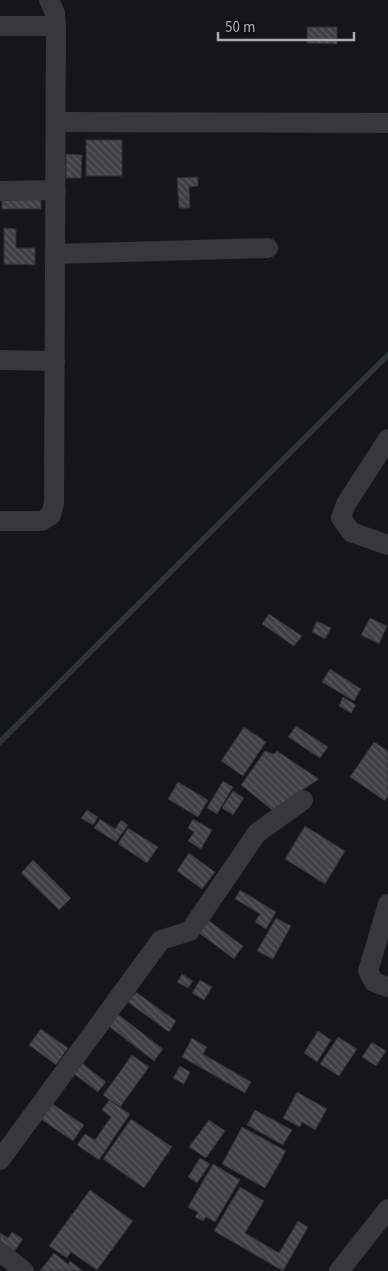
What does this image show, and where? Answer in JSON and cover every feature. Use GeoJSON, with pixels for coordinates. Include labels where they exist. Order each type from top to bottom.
{"type":"FeatureCollection","features":[{"type":"Feature","properties":{"kind":"street"},"geometry":{"type":"LineString","coordinates":[[0,521],[42,521],[51,515],[54,503],[56,26],[55,13],[49,0]]}},
{"type":"Feature","properties":{"kind":"street"},"geometry":{"type":"LineString","coordinates":[[0,26],[56,26]]}},
{"type":"Feature","properties":{"kind":"street"},"geometry":{"type":"LineString","coordinates":[[56,122],[388,123]]}},
{"type":"Feature","properties":{"kind":"street"},"geometry":{"type":"LineString","coordinates":[[0,191],[56,190]]}},
{"type":"Feature","properties":{"kind":"street"},"geometry":{"type":"LineString","coordinates":[[56,254],[268,248]]}},
{"type":"Feature","properties":{"kind":"street"},"geometry":{"type":"LineString","coordinates":[[0,360],[55,361]]}},
{"type":"Feature","properties":{"kind":"street"},"geometry":{"type":"LineString","coordinates":[[388,440],[346,504],[341,518],[351,532],[388,545]]}},
{"type":"Feature","properties":{"kind":"street"},"geometry":{"type":"LineString","coordinates":[[0,1160],[161,940],[190,931],[257,834],[303,800]]}},
{"type":"Feature","properties":{"kind":"street"},"geometry":{"type":"LineString","coordinates":[[388,904],[368,970],[374,982],[388,987]]}},
{"type":"Feature","properties":{"kind":"street"},"geometry":{"type":"LineString","coordinates":[[339,1271],[388,1209]]}},
{"type":"Feature","properties":{"kind":"street"},"geometry":{"type":"LineString","coordinates":[[0,1252],[24,1271]]}},
{"type":"Feature","properties":{"kind":"building"},"geometry":{"type":"Polygon","coordinates":[[[307,27],[337,27],[337,44],[307,43],[307,27]]]}},
{"type":"Feature","properties":{"kind":"building"},"geometry":{"type":"Polygon","coordinates":[[[86,140],[122,140],[122,176],[86,176],[86,140]]]}},
{"type":"Feature","properties":{"kind":"building"},"geometry":{"type":"Polygon","coordinates":[[[66,154],[82,155],[81,178],[66,178],[66,154]]]}},
{"type":"Feature","properties":{"kind":"building"},"geometry":{"type":"Polygon","coordinates":[[[198,177],[198,186],[189,187],[190,208],[179,208],[177,178],[198,177]]]}},
{"type":"Feature","properties":{"kind":"building"},"geometry":{"type":"Polygon","coordinates":[[[2,199],[41,199],[41,209],[2,209],[2,199]]]}},
{"type":"Feature","properties":{"kind":"building"},"geometry":{"type":"Polygon","coordinates":[[[4,228],[16,229],[16,248],[35,248],[35,265],[4,264],[4,228]]]}},
{"type":"Feature","properties":{"kind":"building"},"geometry":{"type":"Polygon","coordinates":[[[269,614],[302,636],[294,646],[262,624],[269,614]]]}},
{"type":"Feature","properties":{"kind":"building"},"geometry":{"type":"Polygon","coordinates":[[[370,618],[387,626],[379,644],[361,635],[370,618]]]}},
{"type":"Feature","properties":{"kind":"building"},"geometry":{"type":"Polygon","coordinates":[[[317,621],[331,628],[325,639],[312,632],[317,621]]]}},
{"type":"Feature","properties":{"kind":"building"},"geometry":{"type":"Polygon","coordinates":[[[330,669],[361,689],[354,701],[322,682],[330,669]]]}},
{"type":"Feature","properties":{"kind":"building"},"geometry":{"type":"Polygon","coordinates":[[[343,697],[356,705],[351,713],[339,706],[343,697]]]}},
{"type":"Feature","properties":{"kind":"building"},"geometry":{"type":"Polygon","coordinates":[[[296,726],[328,747],[320,758],[288,737],[296,726]]]}},
{"type":"Feature","properties":{"kind":"building"},"geometry":{"type":"Polygon","coordinates":[[[244,727],[266,742],[243,776],[221,761],[244,727]]]}},
{"type":"Feature","properties":{"kind":"building"},"geometry":{"type":"Polygon","coordinates":[[[374,742],[388,751],[388,796],[385,801],[350,777],[374,742]]]}},
{"type":"Feature","properties":{"kind":"building"},"geometry":{"type":"Polygon","coordinates":[[[265,751],[274,754],[277,751],[319,779],[272,810],[241,785],[265,751]]]}},
{"type":"Feature","properties":{"kind":"building"},"geometry":{"type":"Polygon","coordinates":[[[223,781],[233,787],[217,814],[207,808],[223,781]]]}},
{"type":"Feature","properties":{"kind":"building"},"geometry":{"type":"Polygon","coordinates":[[[178,782],[208,800],[198,817],[168,799],[178,782]]]}},
{"type":"Feature","properties":{"kind":"building"},"geometry":{"type":"Polygon","coordinates":[[[233,791],[244,798],[233,815],[222,808],[233,791]]]}},
{"type":"Feature","properties":{"kind":"building"},"geometry":{"type":"Polygon","coordinates":[[[87,810],[98,817],[93,825],[81,818],[87,810]]]}},
{"type":"Feature","properties":{"kind":"building"},"geometry":{"type":"Polygon","coordinates":[[[100,819],[115,829],[121,820],[128,825],[116,842],[94,828],[100,819]]]}},
{"type":"Feature","properties":{"kind":"building"},"geometry":{"type":"Polygon","coordinates":[[[193,819],[212,830],[201,849],[188,841],[194,832],[188,828],[193,819]]]}},
{"type":"Feature","properties":{"kind":"building"},"geometry":{"type":"Polygon","coordinates":[[[305,826],[345,851],[325,884],[285,859],[305,826]]]}},
{"type":"Feature","properties":{"kind":"building"},"geometry":{"type":"Polygon","coordinates":[[[128,828],[158,847],[147,863],[118,844],[128,828]]]}},
{"type":"Feature","properties":{"kind":"building"},"geometry":{"type":"Polygon","coordinates":[[[189,853],[215,872],[202,889],[177,871],[189,853]]]}},
{"type":"Feature","properties":{"kind":"building"},"geometry":{"type":"Polygon","coordinates":[[[33,860],[71,898],[59,910],[21,873],[33,860]]]}},
{"type":"Feature","properties":{"kind":"building"},"geometry":{"type":"Polygon","coordinates":[[[240,890],[276,912],[266,929],[255,922],[260,914],[235,899],[240,890]]]}},
{"type":"Feature","properties":{"kind":"building"},"geometry":{"type":"Polygon","coordinates":[[[204,917],[243,946],[234,959],[195,930],[204,917]]]}},
{"type":"Feature","properties":{"kind":"building"},"geometry":{"type":"Polygon","coordinates":[[[276,918],[291,926],[273,959],[257,951],[276,918]]]}},
{"type":"Feature","properties":{"kind":"building"},"geometry":{"type":"Polygon","coordinates":[[[182,974],[193,981],[188,988],[177,982],[182,974]]]}},
{"type":"Feature","properties":{"kind":"building"},"geometry":{"type":"Polygon","coordinates":[[[200,980],[212,987],[204,1000],[192,993],[200,980]]]}},
{"type":"Feature","properties":{"kind":"building"},"geometry":{"type":"Polygon","coordinates":[[[136,992],[176,1021],[169,1032],[128,1002],[136,992]]]}},
{"type":"Feature","properties":{"kind":"building"},"geometry":{"type":"Polygon","coordinates":[[[115,1012],[163,1049],[154,1061],[106,1024],[115,1012]]]}},
{"type":"Feature","properties":{"kind":"building"},"geometry":{"type":"Polygon","coordinates":[[[41,1029],[68,1048],[56,1065],[29,1045],[41,1029]]]}},
{"type":"Feature","properties":{"kind":"building"},"geometry":{"type":"Polygon","coordinates":[[[318,1031],[331,1040],[317,1062],[304,1053],[318,1031]]]}},
{"type":"Feature","properties":{"kind":"building"},"geometry":{"type":"Polygon","coordinates":[[[338,1037],[357,1049],[339,1076],[320,1064],[338,1037]]]}},
{"type":"Feature","properties":{"kind":"building"},"geometry":{"type":"Polygon","coordinates":[[[192,1038],[207,1047],[203,1054],[251,1082],[245,1093],[182,1057],[192,1038]]]}},
{"type":"Feature","properties":{"kind":"building"},"geometry":{"type":"Polygon","coordinates":[[[372,1042],[386,1051],[376,1066],[362,1057],[372,1042]]]}},
{"type":"Feature","properties":{"kind":"building"},"geometry":{"type":"Polygon","coordinates":[[[132,1055],[149,1067],[120,1107],[103,1095],[132,1055]]]}},
{"type":"Feature","properties":{"kind":"building"},"geometry":{"type":"Polygon","coordinates":[[[78,1060],[106,1082],[98,1092],[70,1071],[78,1060]]]}},
{"type":"Feature","properties":{"kind":"building"},"geometry":{"type":"Polygon","coordinates":[[[180,1066],[190,1072],[184,1084],[173,1078],[180,1066]]]}},
{"type":"Feature","properties":{"kind":"building"},"geometry":{"type":"Polygon","coordinates":[[[297,1092],[327,1109],[315,1130],[302,1122],[300,1127],[283,1118],[297,1092]]]}},
{"type":"Feature","properties":{"kind":"building"},"geometry":{"type":"Polygon","coordinates":[[[109,1100],[130,1114],[99,1160],[77,1145],[85,1134],[95,1140],[111,1117],[102,1110],[109,1100]]]}},
{"type":"Feature","properties":{"kind":"building"},"geometry":{"type":"Polygon","coordinates":[[[48,1101],[84,1125],[73,1141],[38,1117],[48,1101]]]}},
{"type":"Feature","properties":{"kind":"building"},"geometry":{"type":"Polygon","coordinates":[[[255,1110],[292,1130],[283,1145],[247,1125],[255,1110]]]}},
{"type":"Feature","properties":{"kind":"building"},"geometry":{"type":"Polygon","coordinates":[[[131,1119],[172,1147],[144,1188],[103,1159],[131,1119]]]}},
{"type":"Feature","properties":{"kind":"building"},"geometry":{"type":"Polygon","coordinates":[[[209,1120],[225,1131],[206,1158],[189,1147],[209,1120]]]}},
{"type":"Feature","properties":{"kind":"building"},"geometry":{"type":"Polygon","coordinates":[[[242,1127],[286,1151],[265,1188],[222,1164],[242,1127]]]}},
{"type":"Feature","properties":{"kind":"building"},"geometry":{"type":"Polygon","coordinates":[[[200,1158],[210,1164],[197,1183],[188,1177],[200,1158]]]}},
{"type":"Feature","properties":{"kind":"building"},"geometry":{"type":"Polygon","coordinates":[[[213,1164],[240,1180],[215,1222],[206,1217],[203,1221],[195,1217],[198,1212],[188,1207],[213,1164]]]}},
{"type":"Feature","properties":{"kind":"building"},"geometry":{"type":"Polygon","coordinates":[[[240,1187],[264,1201],[245,1233],[279,1253],[298,1221],[308,1227],[283,1271],[214,1231],[240,1187]]]}},
{"type":"Feature","properties":{"kind":"building"},"geometry":{"type":"Polygon","coordinates":[[[90,1190],[133,1221],[97,1270],[71,1252],[67,1258],[49,1246],[90,1190]]]}},
{"type":"Feature","properties":{"kind":"building"},"geometry":{"type":"Polygon","coordinates":[[[12,1232],[23,1239],[12,1255],[0,1247],[0,1233],[8,1238],[12,1232]]]}},
{"type":"Feature","properties":{"kind":"building"},"geometry":{"type":"Polygon","coordinates":[[[54,1253],[68,1264],[70,1261],[83,1271],[40,1271],[54,1253]]]}},
{"type":"Feature","properties":{"kind":"waterway"},"geometry":{"type":"LineString","coordinates":[[0,742],[388,355]]}}]}
